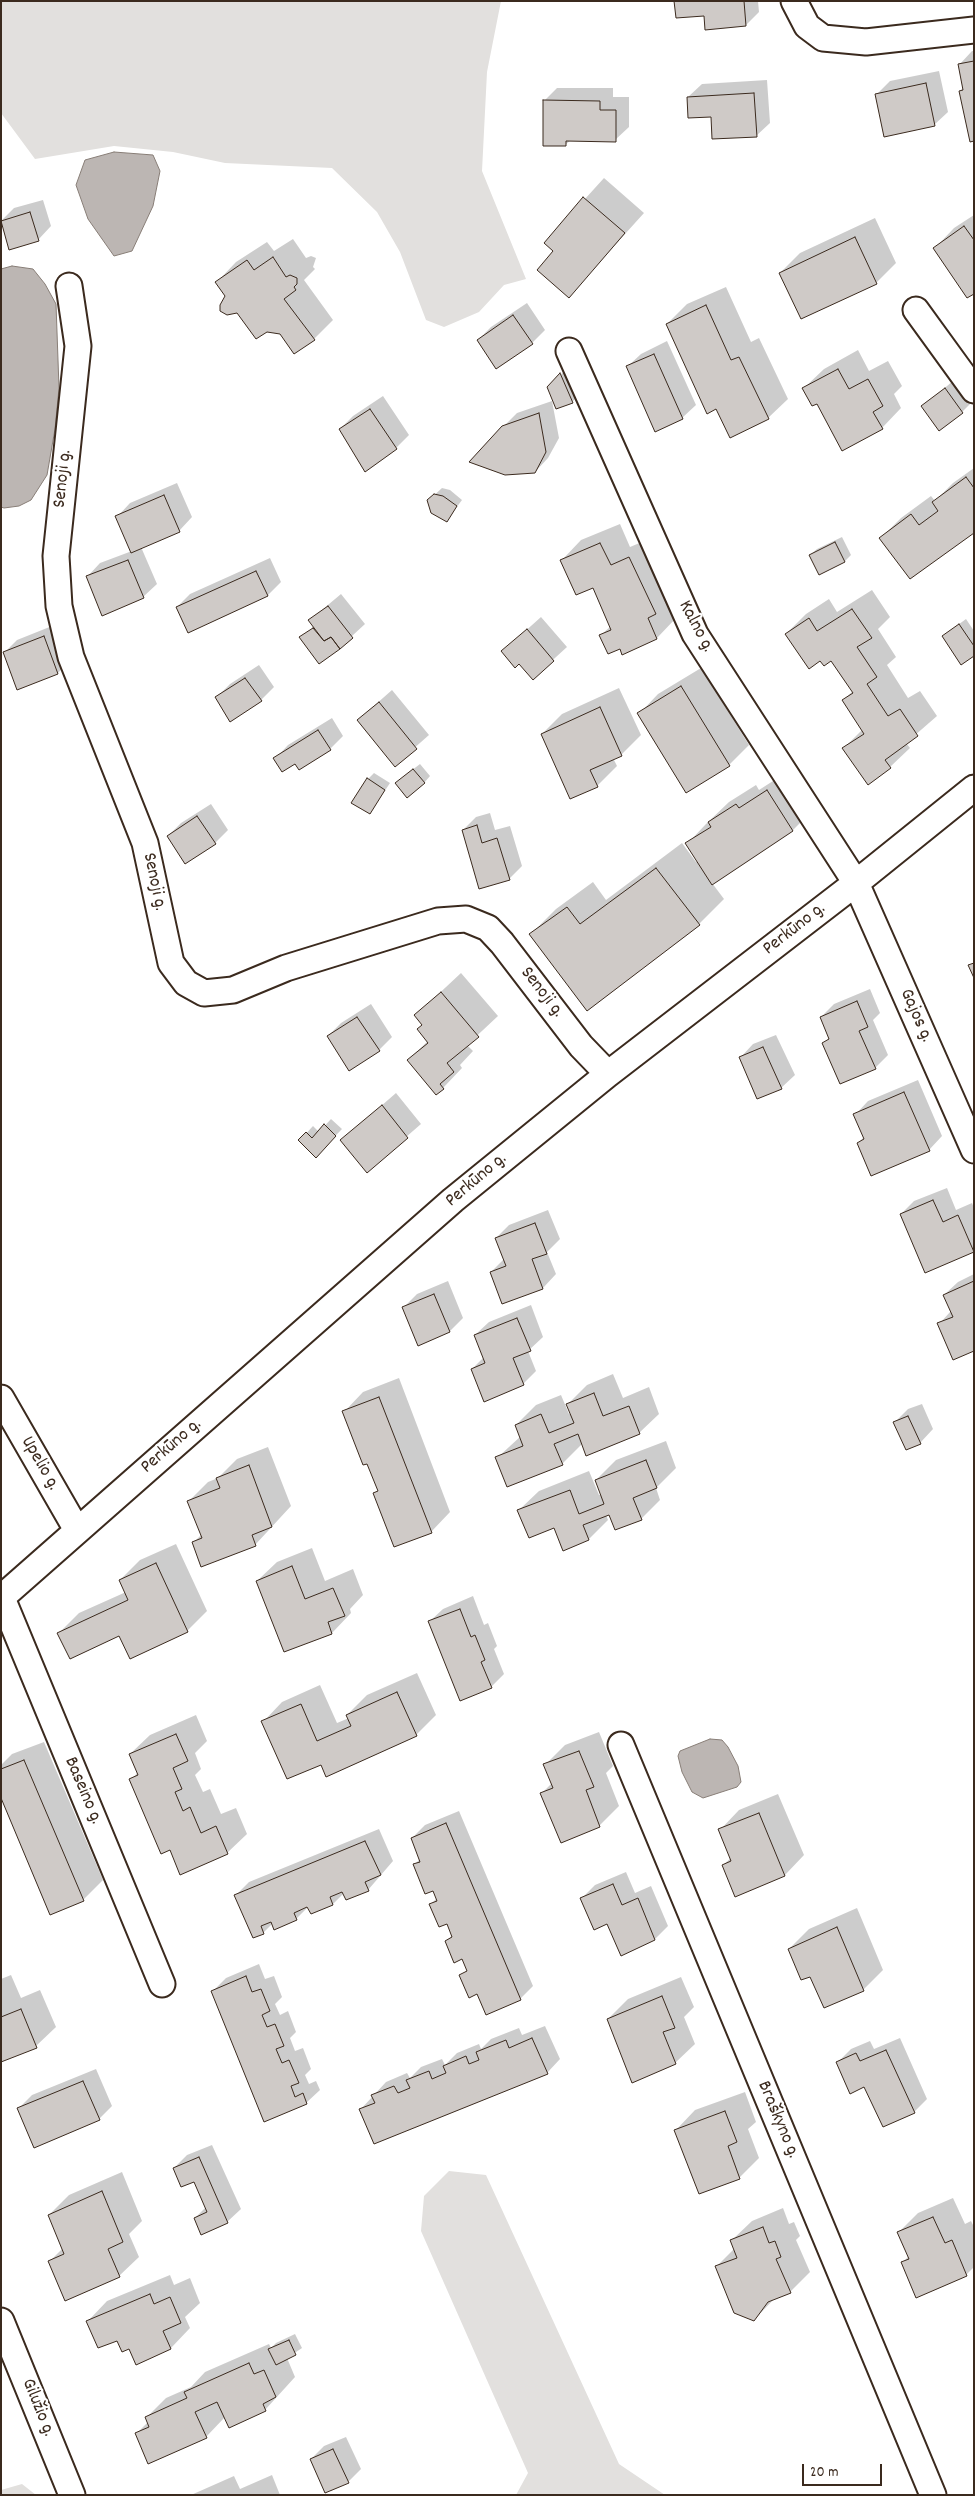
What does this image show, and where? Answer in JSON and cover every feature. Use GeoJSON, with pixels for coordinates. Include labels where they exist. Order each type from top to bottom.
{"type":"FeatureCollection","features":[{"type":"Feature","properties":{"kind":"street"},"geometry":{"type":"LineString","coordinates":[[794,1],[807,26],[824,38],[866,42],[974,30]]}},
{"type":"Feature","properties":{"kind":"street","name":"Senoji g."},"geometry":{"type":"LineString","coordinates":[[69,286],[78,346],[56,556],[59,606],[71,658],[144,842],[171,963],[186,983],[204,993],[233,990],[286,968],[429,924],[466,919],[488,928],[502,943],[581,1046],[608,1074]]}},
{"type":"Feature","properties":{"kind":"street"},"geometry":{"type":"LineString","coordinates":[[916,310],[974,390]]}},
{"type":"Feature","properties":{"kind":"street","name":"Kalno g."},"geometry":{"type":"LineString","coordinates":[[569,351],[695,634],[856,883]]}},
{"type":"Feature","properties":{"kind":"street","name":"Perkūno g."},"geometry":{"type":"LineString","coordinates":[[2,1598],[454,1200],[608,1074],[856,883],[974,788]]}},
{"type":"Feature","properties":{"kind":"street","name":"Gajos g."},"geometry":{"type":"LineString","coordinates":[[856,883],[974,1150]]}},
{"type":"Feature","properties":{"kind":"street","name":"Upelio g."},"geometry":{"type":"LineString","coordinates":[[1,1398],[77,1530]]}},
{"type":"Feature","properties":{"kind":"street","name":"Baseino g."},"geometry":{"type":"LineString","coordinates":[[2,1598],[162,1984]]}},
{"type":"Feature","properties":{"kind":"street","name":"Braškyno g."},"geometry":{"type":"LineString","coordinates":[[622,1745],[933,2495]]}},
{"type":"Feature","properties":{"kind":"street","name":"Gilužio g."},"geometry":{"type":"LineString","coordinates":[[1,2321],[72,2495]]}},
{"type":"Feature","properties":{"kind":"shaded area"},"geometry":{"type":"Polygon","coordinates":[[[1,1],[501,1],[487,72],[482,171],[526,279],[504,285],[479,312],[444,327],[426,320],[400,252],[377,212],[332,168],[225,163],[173,152],[114,146],[35,159],[1,113],[1,1]]]}},
{"type":"Feature","properties":{"kind":"shaded area"},"geometry":{"type":"Polygon","coordinates":[[[114,152],[153,155],[160,171],[153,206],[132,251],[114,256],[88,219],[76,185],[85,160],[114,152]]]}},
{"type":"Feature","properties":{"kind":"shaded area"},"geometry":{"type":"Polygon","coordinates":[[[12,266],[33,269],[45,284],[56,304],[59,388],[55,429],[47,475],[31,500],[19,506],[4,508],[1,507],[1,269],[12,266]]]}},
{"type":"Feature","properties":{"kind":"shaded area"},"geometry":{"type":"Polygon","coordinates":[[[710,1739],[722,1740],[728,1747],[738,1766],[741,1782],[737,1787],[703,1798],[692,1792],[682,1772],[678,1756],[680,1751],[710,1739]]]}},
{"type":"Feature","properties":{"kind":"shaded area"},"geometry":{"type":"Polygon","coordinates":[[[449,2171],[486,2175],[619,2464],[665,2495],[516,2495],[528,2473],[421,2231],[424,2196],[449,2171]]]}},
{"type":"Feature","properties":{"kind":"shaded area"},"geometry":{"type":"Polygon","coordinates":[[[22,2484],[36,2495],[1,2495],[1,2490],[22,2484]]]}},
{"type":"Feature","properties":{"kind":"building"},"geometry":{"type":"Polygon","coordinates":[[[674,1],[744,1],[746,26],[705,30],[704,16],[676,18],[674,1]]]}},
{"type":"Feature","properties":{"kind":"building"},"geometry":{"type":"Polygon","coordinates":[[[974,61],[974,141],[970,142],[959,91],[963,90],[958,64],[974,61]]]}},
{"type":"Feature","properties":{"kind":"building"},"geometry":{"type":"Polygon","coordinates":[[[926,83],[935,126],[884,137],[875,94],[926,83]]]}},
{"type":"Feature","properties":{"kind":"building"},"geometry":{"type":"Polygon","coordinates":[[[754,93],[757,137],[712,139],[711,117],[688,118],[687,97],[754,93]]]}},
{"type":"Feature","properties":{"kind":"building"},"geometry":{"type":"Polygon","coordinates":[[[543,100],[600,101],[600,110],[616,110],[616,142],[566,141],[566,146],[543,146],[543,100]]]}},
{"type":"Feature","properties":{"kind":"building"},"geometry":{"type":"Polygon","coordinates":[[[583,197],[625,233],[569,298],[537,270],[553,251],[544,243],[583,197]]]}},
{"type":"Feature","properties":{"kind":"building"},"geometry":{"type":"Polygon","coordinates":[[[30,212],[39,241],[9,250],[1,221],[30,212]]]}},
{"type":"Feature","properties":{"kind":"building"},"geometry":{"type":"Polygon","coordinates":[[[964,226],[974,240],[974,294],[967,298],[933,248],[964,226]]]}},
{"type":"Feature","properties":{"kind":"building"},"geometry":{"type":"Polygon","coordinates":[[[855,237],[877,284],[801,319],[779,273],[855,237]]]}},
{"type":"Feature","properties":{"kind":"building"},"geometry":{"type":"Polygon","coordinates":[[[273,257],[286,277],[290,275],[297,278],[297,284],[294,287],[296,290],[284,299],[315,340],[294,354],[280,334],[267,332],[256,339],[237,313],[227,315],[220,311],[220,305],[225,296],[215,282],[247,260],[254,270],[273,257]]]}},
{"type":"Feature","properties":{"kind":"building"},"geometry":{"type":"Polygon","coordinates":[[[706,305],[731,360],[739,357],[769,419],[730,438],[716,409],[707,414],[666,324],[706,305]]]}},
{"type":"Feature","properties":{"kind":"building"},"geometry":{"type":"Polygon","coordinates":[[[513,315],[533,344],[496,369],[477,340],[513,315]]]}},
{"type":"Feature","properties":{"kind":"building"},"geometry":{"type":"Polygon","coordinates":[[[654,354],[683,419],[655,432],[626,366],[654,354]]]}},
{"type":"Feature","properties":{"kind":"building"},"geometry":{"type":"Polygon","coordinates":[[[838,369],[849,389],[868,379],[883,406],[873,412],[883,429],[842,451],[817,404],[812,406],[802,388],[838,369]]]}},
{"type":"Feature","properties":{"kind":"building"},"geometry":{"type":"Polygon","coordinates":[[[560,373],[573,403],[556,409],[547,387],[560,373]]]}},
{"type":"Feature","properties":{"kind":"building"},"geometry":{"type":"Polygon","coordinates":[[[945,388],[963,413],[939,431],[921,406],[945,388]]]}},
{"type":"Feature","properties":{"kind":"building"},"geometry":{"type":"Polygon","coordinates":[[[370,409],[397,449],[365,472],[339,429],[370,409]]]}},
{"type":"Feature","properties":{"kind":"building"},"geometry":{"type":"Polygon","coordinates":[[[539,413],[546,452],[535,473],[505,475],[469,462],[502,426],[539,413]]]}},
{"type":"Feature","properties":{"kind":"building"},"geometry":{"type":"Polygon","coordinates":[[[966,477],[974,488],[974,533],[910,579],[879,538],[911,514],[919,525],[938,511],[932,502],[966,477]]]}},
{"type":"Feature","properties":{"kind":"building"},"geometry":{"type":"Polygon","coordinates":[[[434,494],[443,496],[457,506],[447,522],[431,513],[427,500],[434,494]]]}},
{"type":"Feature","properties":{"kind":"building"},"geometry":{"type":"Polygon","coordinates":[[[164,495],[180,532],[131,553],[115,516],[164,495]]]}},
{"type":"Feature","properties":{"kind":"building"},"geometry":{"type":"Polygon","coordinates":[[[835,542],[845,562],[819,575],[809,555],[835,542]]]}},
{"type":"Feature","properties":{"kind":"building"},"geometry":{"type":"Polygon","coordinates":[[[600,543],[611,565],[629,557],[656,614],[648,618],[657,639],[622,655],[620,649],[608,654],[599,635],[611,630],[593,588],[576,595],[560,560],[600,543]]]}},
{"type":"Feature","properties":{"kind":"building"},"geometry":{"type":"Polygon","coordinates":[[[128,560],[144,598],[102,616],[86,576],[128,560]]]}},
{"type":"Feature","properties":{"kind":"building"},"geometry":{"type":"Polygon","coordinates":[[[256,571],[268,596],[188,633],[176,607],[256,571]]]}},
{"type":"Feature","properties":{"kind":"building"},"geometry":{"type":"Polygon","coordinates":[[[328,606],[353,638],[340,649],[331,637],[324,641],[308,620],[328,606]]]}},
{"type":"Feature","properties":{"kind":"building"},"geometry":{"type":"Polygon","coordinates":[[[852,609],[872,638],[857,647],[877,677],[867,684],[888,716],[900,709],[918,736],[885,760],[891,768],[868,785],[842,748],[864,734],[842,700],[853,693],[831,661],[824,666],[820,661],[809,669],[785,634],[809,618],[817,631],[852,609]]]}},
{"type":"Feature","properties":{"kind":"building"},"geometry":{"type":"Polygon","coordinates":[[[959,624],[974,646],[974,656],[961,665],[942,636],[959,624]]]}},
{"type":"Feature","properties":{"kind":"building"},"geometry":{"type":"Polygon","coordinates":[[[313,628],[324,641],[331,637],[340,649],[319,664],[299,637],[313,628]]]}},
{"type":"Feature","properties":{"kind":"building"},"geometry":{"type":"Polygon","coordinates":[[[527,629],[554,661],[533,680],[519,664],[515,668],[501,651],[527,629]]]}},
{"type":"Feature","properties":{"kind":"building"},"geometry":{"type":"Polygon","coordinates":[[[44,636],[58,674],[17,690],[3,652],[44,636]]]}},
{"type":"Feature","properties":{"kind":"building"},"geometry":{"type":"Polygon","coordinates":[[[245,678],[262,701],[230,722],[215,697],[245,678]]]}},
{"type":"Feature","properties":{"kind":"building"},"geometry":{"type":"Polygon","coordinates":[[[681,686],[730,766],[686,793],[637,713],[681,686]]]}},
{"type":"Feature","properties":{"kind":"building"},"geometry":{"type":"Polygon","coordinates":[[[379,702],[417,749],[395,767],[357,720],[379,702]]]}},
{"type":"Feature","properties":{"kind":"building"},"geometry":{"type":"Polygon","coordinates":[[[600,707],[622,756],[590,770],[598,787],[570,799],[541,734],[600,707]]]}},
{"type":"Feature","properties":{"kind":"building"},"geometry":{"type":"Polygon","coordinates":[[[318,730],[331,750],[299,770],[295,764],[282,772],[273,758],[318,730]]]}},
{"type":"Feature","properties":{"kind":"building"},"geometry":{"type":"Polygon","coordinates":[[[413,769],[425,783],[407,798],[395,783],[413,769]]]}},
{"type":"Feature","properties":{"kind":"building"},"geometry":{"type":"Polygon","coordinates":[[[367,778],[385,790],[370,814],[351,803],[367,778]]]}},
{"type":"Feature","properties":{"kind":"building"},"geometry":{"type":"Polygon","coordinates":[[[767,790],[793,831],[712,885],[685,843],[711,827],[708,822],[736,804],[739,808],[767,790]]]}},
{"type":"Feature","properties":{"kind":"building"},"geometry":{"type":"Polygon","coordinates":[[[197,816],[216,844],[185,864],[167,836],[197,816]]]}},
{"type":"Feature","properties":{"kind":"building"},"geometry":{"type":"Polygon","coordinates":[[[477,825],[482,843],[497,838],[510,880],[479,889],[462,830],[477,825]]]}},
{"type":"Feature","properties":{"kind":"building"},"geometry":{"type":"Polygon","coordinates":[[[656,868],[700,925],[587,1011],[529,934],[567,907],[580,924],[656,868]]]}},
{"type":"Feature","properties":{"kind":"building"},"geometry":{"type":"Polygon","coordinates":[[[974,963],[974,978],[968,965],[974,963]]]}},
{"type":"Feature","properties":{"kind":"building"},"geometry":{"type":"Polygon","coordinates":[[[441,992],[479,1037],[447,1063],[454,1072],[440,1084],[444,1089],[436,1095],[407,1060],[428,1043],[417,1029],[422,1025],[414,1015],[441,992]]]}},
{"type":"Feature","properties":{"kind":"building"},"geometry":{"type":"Polygon","coordinates":[[[857,1001],[868,1027],[859,1031],[876,1069],[840,1084],[822,1043],[829,1039],[820,1017],[857,1001]]]}},
{"type":"Feature","properties":{"kind":"building"},"geometry":{"type":"Polygon","coordinates":[[[357,1017],[380,1051],[349,1071],[327,1036],[357,1017]]]}},
{"type":"Feature","properties":{"kind":"building"},"geometry":{"type":"Polygon","coordinates":[[[763,1047],[782,1089],[757,1099],[739,1057],[763,1047]]]}},
{"type":"Feature","properties":{"kind":"building"},"geometry":{"type":"Polygon","coordinates":[[[904,1092],[930,1151],[871,1176],[857,1143],[864,1139],[853,1114],[904,1092]]]}},
{"type":"Feature","properties":{"kind":"building"},"geometry":{"type":"Polygon","coordinates":[[[382,1105],[408,1138],[367,1173],[340,1140],[382,1105]]]}},
{"type":"Feature","properties":{"kind":"building"},"geometry":{"type":"Polygon","coordinates":[[[324,1124],[336,1136],[316,1158],[298,1140],[306,1132],[312,1138],[324,1124]]]}},
{"type":"Feature","properties":{"kind":"building"},"geometry":{"type":"Polygon","coordinates":[[[933,1200],[943,1222],[958,1215],[974,1252],[925,1273],[900,1214],[933,1200]]]}},
{"type":"Feature","properties":{"kind":"building"},"geometry":{"type":"Polygon","coordinates":[[[535,1223],[547,1254],[532,1259],[543,1289],[502,1304],[490,1272],[506,1266],[495,1238],[535,1223]]]}},
{"type":"Feature","properties":{"kind":"building"},"geometry":{"type":"Polygon","coordinates":[[[974,1281],[974,1351],[953,1360],[937,1323],[953,1317],[943,1295],[974,1281]]]}},
{"type":"Feature","properties":{"kind":"building"},"geometry":{"type":"Polygon","coordinates":[[[434,1294],[450,1332],[418,1346],[402,1307],[434,1294]]]}},
{"type":"Feature","properties":{"kind":"building"},"geometry":{"type":"Polygon","coordinates":[[[517,1318],[531,1351],[513,1358],[524,1385],[484,1402],[471,1369],[485,1363],[474,1335],[517,1318]]]}},
{"type":"Feature","properties":{"kind":"building"},"geometry":{"type":"Polygon","coordinates":[[[594,1393],[603,1416],[629,1406],[640,1434],[586,1456],[578,1434],[554,1444],[563,1465],[507,1487],[495,1457],[523,1446],[515,1425],[541,1414],[549,1433],[574,1423],[566,1404],[594,1393]]]}},
{"type":"Feature","properties":{"kind":"building"},"geometry":{"type":"Polygon","coordinates":[[[379,1397],[432,1533],[394,1547],[373,1493],[378,1491],[367,1464],[363,1465],[342,1411],[379,1397]]]}},
{"type":"Feature","properties":{"kind":"building"},"geometry":{"type":"Polygon","coordinates":[[[908,1416],[921,1444],[906,1450],[893,1422],[908,1416]]]}},
{"type":"Feature","properties":{"kind":"building"},"geometry":{"type":"Polygon","coordinates":[[[646,1460],[657,1488],[633,1498],[642,1520],[615,1530],[609,1515],[583,1525],[589,1540],[563,1551],[554,1528],[529,1538],[517,1510],[570,1490],[579,1514],[604,1504],[595,1480],[646,1460]]]}},
{"type":"Feature","properties":{"kind":"building"},"geometry":{"type":"Polygon","coordinates":[[[249,1465],[272,1527],[252,1535],[256,1546],[201,1567],[192,1542],[202,1538],[187,1501],[220,1488],[216,1478],[249,1465]]]}},
{"type":"Feature","properties":{"kind":"building"},"geometry":{"type":"Polygon","coordinates":[[[156,1563],[188,1632],[130,1659],[119,1636],[70,1659],[57,1633],[128,1600],[119,1580],[156,1563]]]}},
{"type":"Feature","properties":{"kind":"building"},"geometry":{"type":"Polygon","coordinates":[[[292,1566],[305,1599],[333,1588],[345,1616],[328,1622],[332,1634],[284,1652],[256,1581],[292,1566]]]}},
{"type":"Feature","properties":{"kind":"building"},"geometry":{"type":"Polygon","coordinates":[[[460,1609],[471,1637],[475,1635],[485,1660],[481,1662],[492,1688],[460,1701],[428,1621],[460,1609]]]}},
{"type":"Feature","properties":{"kind":"building"},"geometry":{"type":"Polygon","coordinates":[[[397,1692],[417,1736],[326,1777],[321,1765],[287,1779],[261,1721],[301,1704],[317,1741],[351,1726],[346,1715],[397,1692]]]}},
{"type":"Feature","properties":{"kind":"building"},"geometry":{"type":"Polygon","coordinates":[[[176,1734],[188,1761],[173,1768],[182,1789],[175,1792],[183,1811],[190,1807],[201,1833],[216,1826],[228,1854],[180,1875],[170,1850],[161,1854],[129,1779],[138,1775],[129,1754],[176,1734]]]}},
{"type":"Feature","properties":{"kind":"building"},"geometry":{"type":"Polygon","coordinates":[[[579,1751],[594,1787],[586,1790],[600,1827],[561,1843],[540,1793],[553,1788],[543,1764],[579,1751]]]}},
{"type":"Feature","properties":{"kind":"building"},"geometry":{"type":"Polygon","coordinates":[[[24,1760],[84,1901],[50,1915],[1,1798],[1,1769],[24,1760]]]}},
{"type":"Feature","properties":{"kind":"building"},"geometry":{"type":"Polygon","coordinates":[[[759,1813],[785,1876],[735,1897],[722,1865],[731,1861],[718,1829],[759,1813]]]}},
{"type":"Feature","properties":{"kind":"building"},"geometry":{"type":"Polygon","coordinates":[[[446,1823],[521,2000],[486,2015],[477,1994],[469,1998],[459,1975],[467,1971],[462,1959],[454,1963],[445,1941],[452,1937],[447,1924],[439,1927],[429,1904],[437,1901],[433,1891],[425,1894],[413,1864],[420,1862],[411,1838],[446,1823]]]}},
{"type":"Feature","properties":{"kind":"building"},"geometry":{"type":"Polygon","coordinates":[[[365,1841],[381,1875],[365,1882],[369,1891],[346,1900],[342,1892],[330,1897],[333,1905],[311,1914],[307,1907],[294,1913],[297,1920],[274,1930],[271,1922],[261,1926],[264,1934],[253,1938],[234,1895],[365,1841]]]}},
{"type":"Feature","properties":{"kind":"building"},"geometry":{"type":"Polygon","coordinates":[[[613,1884],[622,1905],[638,1898],[655,1940],[621,1956],[607,1924],[594,1930],[580,1898],[613,1884]]]}},
{"type":"Feature","properties":{"kind":"building"},"geometry":{"type":"Polygon","coordinates":[[[837,1927],[864,1991],[824,2008],[810,1977],[801,1980],[788,1949],[837,1927]]]}},
{"type":"Feature","properties":{"kind":"building"},"geometry":{"type":"Polygon","coordinates":[[[246,1976],[252,1992],[261,1989],[270,2011],[262,2015],[267,2027],[275,2024],[284,2046],[276,2049],[282,2063],[289,2060],[299,2083],[291,2086],[295,2097],[303,2093],[307,2104],[264,2122],[211,1991],[246,1976]]]}},
{"type":"Feature","properties":{"kind":"building"},"geometry":{"type":"Polygon","coordinates":[[[662,1996],[675,2028],[663,2032],[676,2064],[632,2083],[607,2019],[662,1996]]]}},
{"type":"Feature","properties":{"kind":"building"},"geometry":{"type":"Polygon","coordinates":[[[21,2009],[37,2048],[1,2062],[1,2017],[21,2009]]]}},
{"type":"Feature","properties":{"kind":"building"},"geometry":{"type":"Polygon","coordinates":[[[532,2038],[548,2074],[374,2144],[359,2109],[375,2103],[371,2095],[394,2086],[398,2093],[410,2088],[406,2080],[429,2071],[432,2079],[446,2073],[443,2066],[466,2056],[469,2064],[479,2060],[476,2052],[506,2040],[509,2048],[532,2038]]]}},
{"type":"Feature","properties":{"kind":"building"},"geometry":{"type":"Polygon","coordinates":[[[886,2050],[915,2113],[883,2127],[864,2087],[850,2094],[836,2062],[856,2053],[860,2061],[886,2050]]]}},
{"type":"Feature","properties":{"kind":"building"},"geometry":{"type":"Polygon","coordinates":[[[83,2081],[100,2120],[34,2148],[17,2108],[83,2081]]]}},
{"type":"Feature","properties":{"kind":"building"},"geometry":{"type":"Polygon","coordinates":[[[725,2111],[737,2142],[728,2146],[740,2179],[699,2194],[674,2130],[725,2111]]]}},
{"type":"Feature","properties":{"kind":"building"},"geometry":{"type":"Polygon","coordinates":[[[199,2157],[228,2223],[201,2235],[194,2218],[207,2212],[194,2182],[181,2187],[173,2168],[199,2157]]]}},
{"type":"Feature","properties":{"kind":"building"},"geometry":{"type":"Polygon","coordinates":[[[102,2191],[123,2242],[108,2249],[120,2277],[65,2301],[48,2261],[64,2254],[48,2215],[102,2191]]]}},
{"type":"Feature","properties":{"kind":"building"},"geometry":{"type":"Polygon","coordinates":[[[933,2217],[945,2243],[952,2240],[967,2276],[916,2298],[901,2262],[909,2259],[897,2232],[933,2217]]]}},
{"type":"Feature","properties":{"kind":"building"},"geometry":{"type":"Polygon","coordinates":[[[763,2227],[769,2243],[775,2241],[781,2257],[776,2259],[791,2293],[768,2302],[754,2321],[734,2313],[715,2266],[737,2258],[730,2240],[763,2227]]]}},
{"type":"Feature","properties":{"kind":"building"},"geometry":{"type":"Polygon","coordinates":[[[150,2294],[154,2304],[170,2297],[181,2323],[163,2331],[171,2349],[136,2365],[129,2349],[122,2352],[117,2341],[98,2348],[86,2321],[150,2294]]]}},
{"type":"Feature","properties":{"kind":"building"},"geometry":{"type":"Polygon","coordinates":[[[289,2340],[296,2355],[276,2365],[268,2349],[289,2340]]]}},
{"type":"Feature","properties":{"kind":"building"},"geometry":{"type":"Polygon","coordinates":[[[249,2363],[254,2374],[264,2370],[276,2397],[263,2404],[266,2411],[229,2428],[217,2402],[195,2412],[207,2438],[148,2464],[135,2433],[149,2427],[145,2417],[187,2398],[184,2392],[249,2363]]]}},
{"type":"Feature","properties":{"kind":"building"},"geometry":{"type":"Polygon","coordinates":[[[333,2449],[349,2483],[325,2493],[310,2459],[333,2449]]]}}]}
